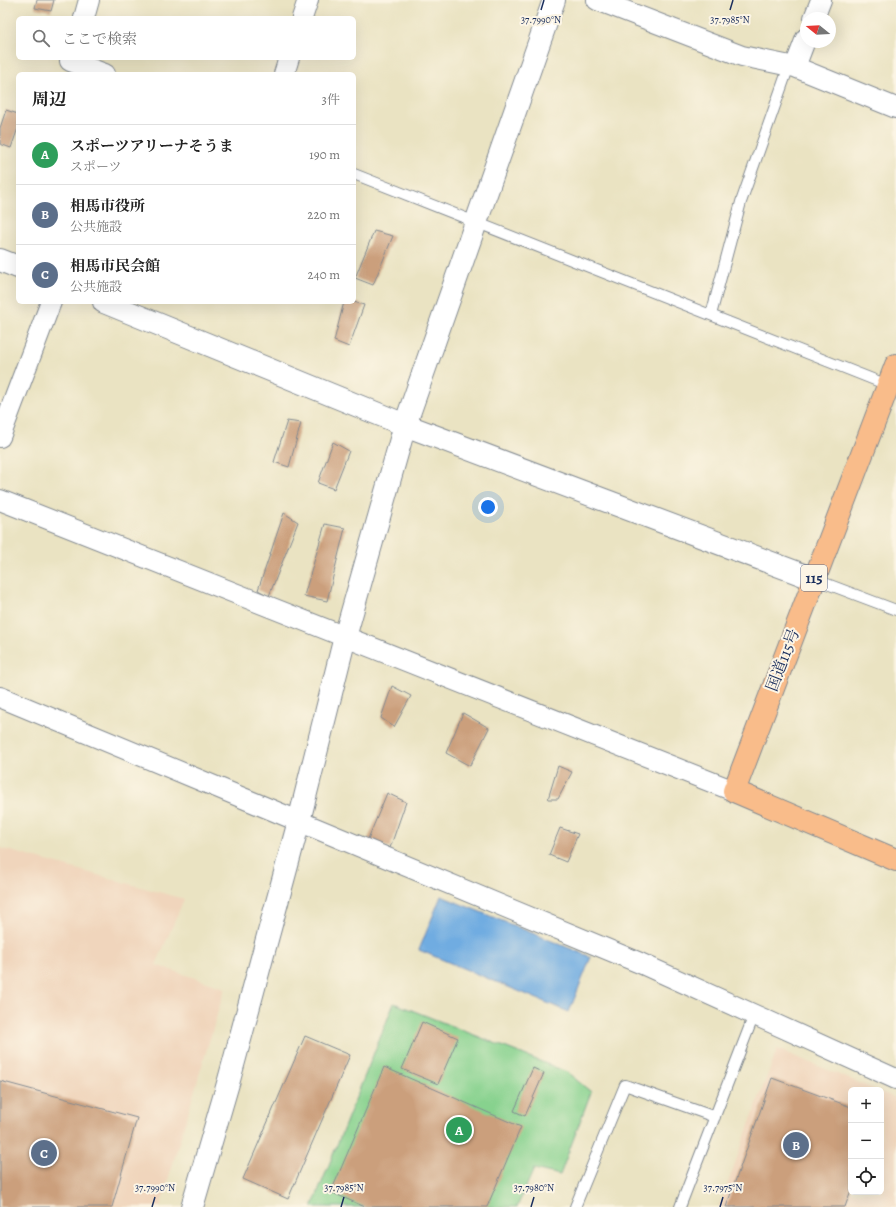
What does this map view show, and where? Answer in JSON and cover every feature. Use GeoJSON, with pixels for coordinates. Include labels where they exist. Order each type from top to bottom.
{"type":"FeatureCollection","features":[{"type":"Feature","properties":{"kind":"highway","name":"国道115号"},"geometry":{"type":"LineString","coordinates":[[734,792],[814,579],[894,379]]}},
{"type":"Feature","properties":{"kind":"highway"},"geometry":{"type":"LineString","coordinates":[[734,792],[896,860]]}},
{"type":"Feature","properties":{"kind":"street"},"geometry":{"type":"LineString","coordinates":[[85,16],[89,0]]}},
{"type":"Feature","properties":{"kind":"street"},"geometry":{"type":"LineString","coordinates":[[303,16],[308,0]]}},
{"type":"Feature","properties":{"kind":"street"},"geometry":{"type":"LineString","coordinates":[[192,1207],[229,1080],[299,821],[345,637],[405,424],[554,0]]}},
{"type":"Feature","properties":{"kind":"street"},"geometry":{"type":"LineString","coordinates":[[597,0],[742,56],[792,66],[896,108]]}},
{"type":"Feature","properties":{"kind":"street"},"geometry":{"type":"LineString","coordinates":[[816,12],[821,0]]}},
{"type":"Feature","properties":{"kind":"street"},"geometry":{"type":"LineString","coordinates":[[792,66],[801,48]]}},
{"type":"Feature","properties":{"kind":"street"},"geometry":{"type":"LineString","coordinates":[[70,60],[100,72]]}},
{"type":"Feature","properties":{"kind":"street"},"geometry":{"type":"LineString","coordinates":[[285,72],[289,60]]}},
{"type":"Feature","properties":{"kind":"street"},"geometry":{"type":"LineString","coordinates":[[0,260],[16,266]]}},
{"type":"Feature","properties":{"kind":"street"},"geometry":{"type":"LineString","coordinates":[[0,437],[49,304]]}},
{"type":"Feature","properties":{"kind":"street"},"geometry":{"type":"LineString","coordinates":[[109,304],[405,424],[814,579]]}},
{"type":"Feature","properties":{"kind":"street"},"geometry":{"type":"LineString","coordinates":[[0,500],[734,792]]}},
{"type":"Feature","properties":{"kind":"street"},"geometry":{"type":"LineString","coordinates":[[0,697],[633,960],[896,1079]]}},
{"type":"Feature","properties":{"kind":"lane"},"geometry":{"type":"LineString","coordinates":[[711,315],[741,202],[792,66]]}},
{"type":"Feature","properties":{"kind":"lane"},"geometry":{"type":"LineString","coordinates":[[356,175],[711,315],[894,379]]}},
{"type":"Feature","properties":{"kind":"lane"},"geometry":{"type":"LineString","coordinates":[[814,579],[896,610]]}},
{"type":"Feature","properties":{"kind":"lane"},"geometry":{"type":"LineString","coordinates":[[680,1207],[754,1015]]}},
{"type":"Feature","properties":{"kind":"lane"},"geometry":{"type":"LineString","coordinates":[[575,1207],[625,1085],[715,1117]]}},
{"type":"Feature","properties":{"kind":"shaded area"},"geometry":{"type":"Polygon","coordinates":[[[0,848],[184,899],[156,965],[225,988],[160,1207],[0,1207],[0,848]]]}},
{"type":"Feature","properties":{"kind":"shaded area"},"geometry":{"type":"Polygon","coordinates":[[[777,1049],[869,1087],[848,1087],[848,1195],[884,1195],[884,1093],[896,1098],[896,1207],[719,1207],[777,1049]]]}},
{"type":"Feature","properties":{"kind":"green space"},"geometry":{"type":"Polygon","coordinates":[[[394,1003],[567,1072],[591,1092],[560,1175],[534,1169],[517,1207],[312,1207],[394,1003]]]}},
{"type":"Feature","properties":{"kind":"water"},"geometry":{"type":"Polygon","coordinates":[[[441,896],[591,957],[569,1012],[419,950],[441,896]]]}},
{"type":"Feature","properties":{"kind":"building"},"geometry":{"type":"Polygon","coordinates":[[[37,0],[54,0],[51,11],[35,8],[37,0]]]}},
{"type":"Feature","properties":{"kind":"building"},"geometry":{"type":"Polygon","coordinates":[[[6,110],[16,113],[16,134],[11,148],[0,144],[0,128],[6,110]]]}},
{"type":"Feature","properties":{"kind":"building"},"geometry":{"type":"Polygon","coordinates":[[[374,231],[393,236],[373,285],[356,278],[374,231]]]}},
{"type":"Feature","properties":{"kind":"building"},"geometry":{"type":"Polygon","coordinates":[[[356,303],[364,305],[349,347],[334,341],[343,304],[356,304],[356,303]]]}},
{"type":"Feature","properties":{"kind":"building"},"geometry":{"type":"Polygon","coordinates":[[[287,421],[301,423],[289,467],[274,462],[287,421]]]}},
{"type":"Feature","properties":{"kind":"building"},"geometry":{"type":"Polygon","coordinates":[[[333,442],[349,451],[334,489],[318,483],[333,442]]]}},
{"type":"Feature","properties":{"kind":"building"},"geometry":{"type":"Polygon","coordinates":[[[284,513],[298,522],[269,596],[258,590],[284,513]]]}},
{"type":"Feature","properties":{"kind":"building"},"geometry":{"type":"Polygon","coordinates":[[[325,524],[345,528],[327,601],[304,596],[325,524]]]}},
{"type":"Feature","properties":{"kind":"building"},"geometry":{"type":"Polygon","coordinates":[[[392,686],[411,696],[394,727],[381,718],[392,686]]]}},
{"type":"Feature","properties":{"kind":"building"},"geometry":{"type":"Polygon","coordinates":[[[463,713],[489,728],[470,766],[446,753],[463,713]]]}},
{"type":"Feature","properties":{"kind":"building"},"geometry":{"type":"Polygon","coordinates":[[[558,766],[572,772],[558,799],[548,799],[558,766]]]}},
{"type":"Feature","properties":{"kind":"building"},"geometry":{"type":"Polygon","coordinates":[[[387,793],[406,802],[390,848],[368,839],[387,793]]]}},
{"type":"Feature","properties":{"kind":"building"},"geometry":{"type":"Polygon","coordinates":[[[560,828],[578,834],[566,862],[549,855],[560,828]]]}},
{"type":"Feature","properties":{"kind":"building"},"geometry":{"type":"Polygon","coordinates":[[[422,1022],[458,1038],[438,1084],[402,1069],[422,1022]]]}},
{"type":"Feature","properties":{"kind":"building"},"geometry":{"type":"Polygon","coordinates":[[[305,1036],[350,1055],[288,1199],[243,1179],[305,1036]]]}},
{"type":"Feature","properties":{"kind":"building"},"geometry":{"type":"Polygon","coordinates":[[[384,1067],[521,1127],[487,1207],[365,1207],[331,1192],[384,1067]]]}},
{"type":"Feature","properties":{"kind":"building"},"geometry":{"type":"Polygon","coordinates":[[[533,1068],[544,1073],[525,1116],[514,1111],[533,1068]]]}},
{"type":"Feature","properties":{"kind":"building"},"geometry":{"type":"Polygon","coordinates":[[[772,1078],[848,1106],[848,1195],[849,1195],[845,1207],[726,1207],[772,1078]]]}},
{"type":"Feature","properties":{"kind":"building"},"geometry":{"type":"Polygon","coordinates":[[[0,1081],[137,1118],[112,1207],[0,1207],[0,1081]]]}},
{"type":"Feature","properties":{"kind":"place","name":"スポーツアリーナそうま"},"geometry":{"type":"Point","coordinates":[459,1130]}},
{"type":"Feature","properties":{"kind":"place","name":"相馬市役所"},"geometry":{"type":"Point","coordinates":[796,1145]}},
{"type":"Feature","properties":{"kind":"place","name":"相馬市民会館"},"geometry":{"type":"Point","coordinates":[44,1153]}}]}
